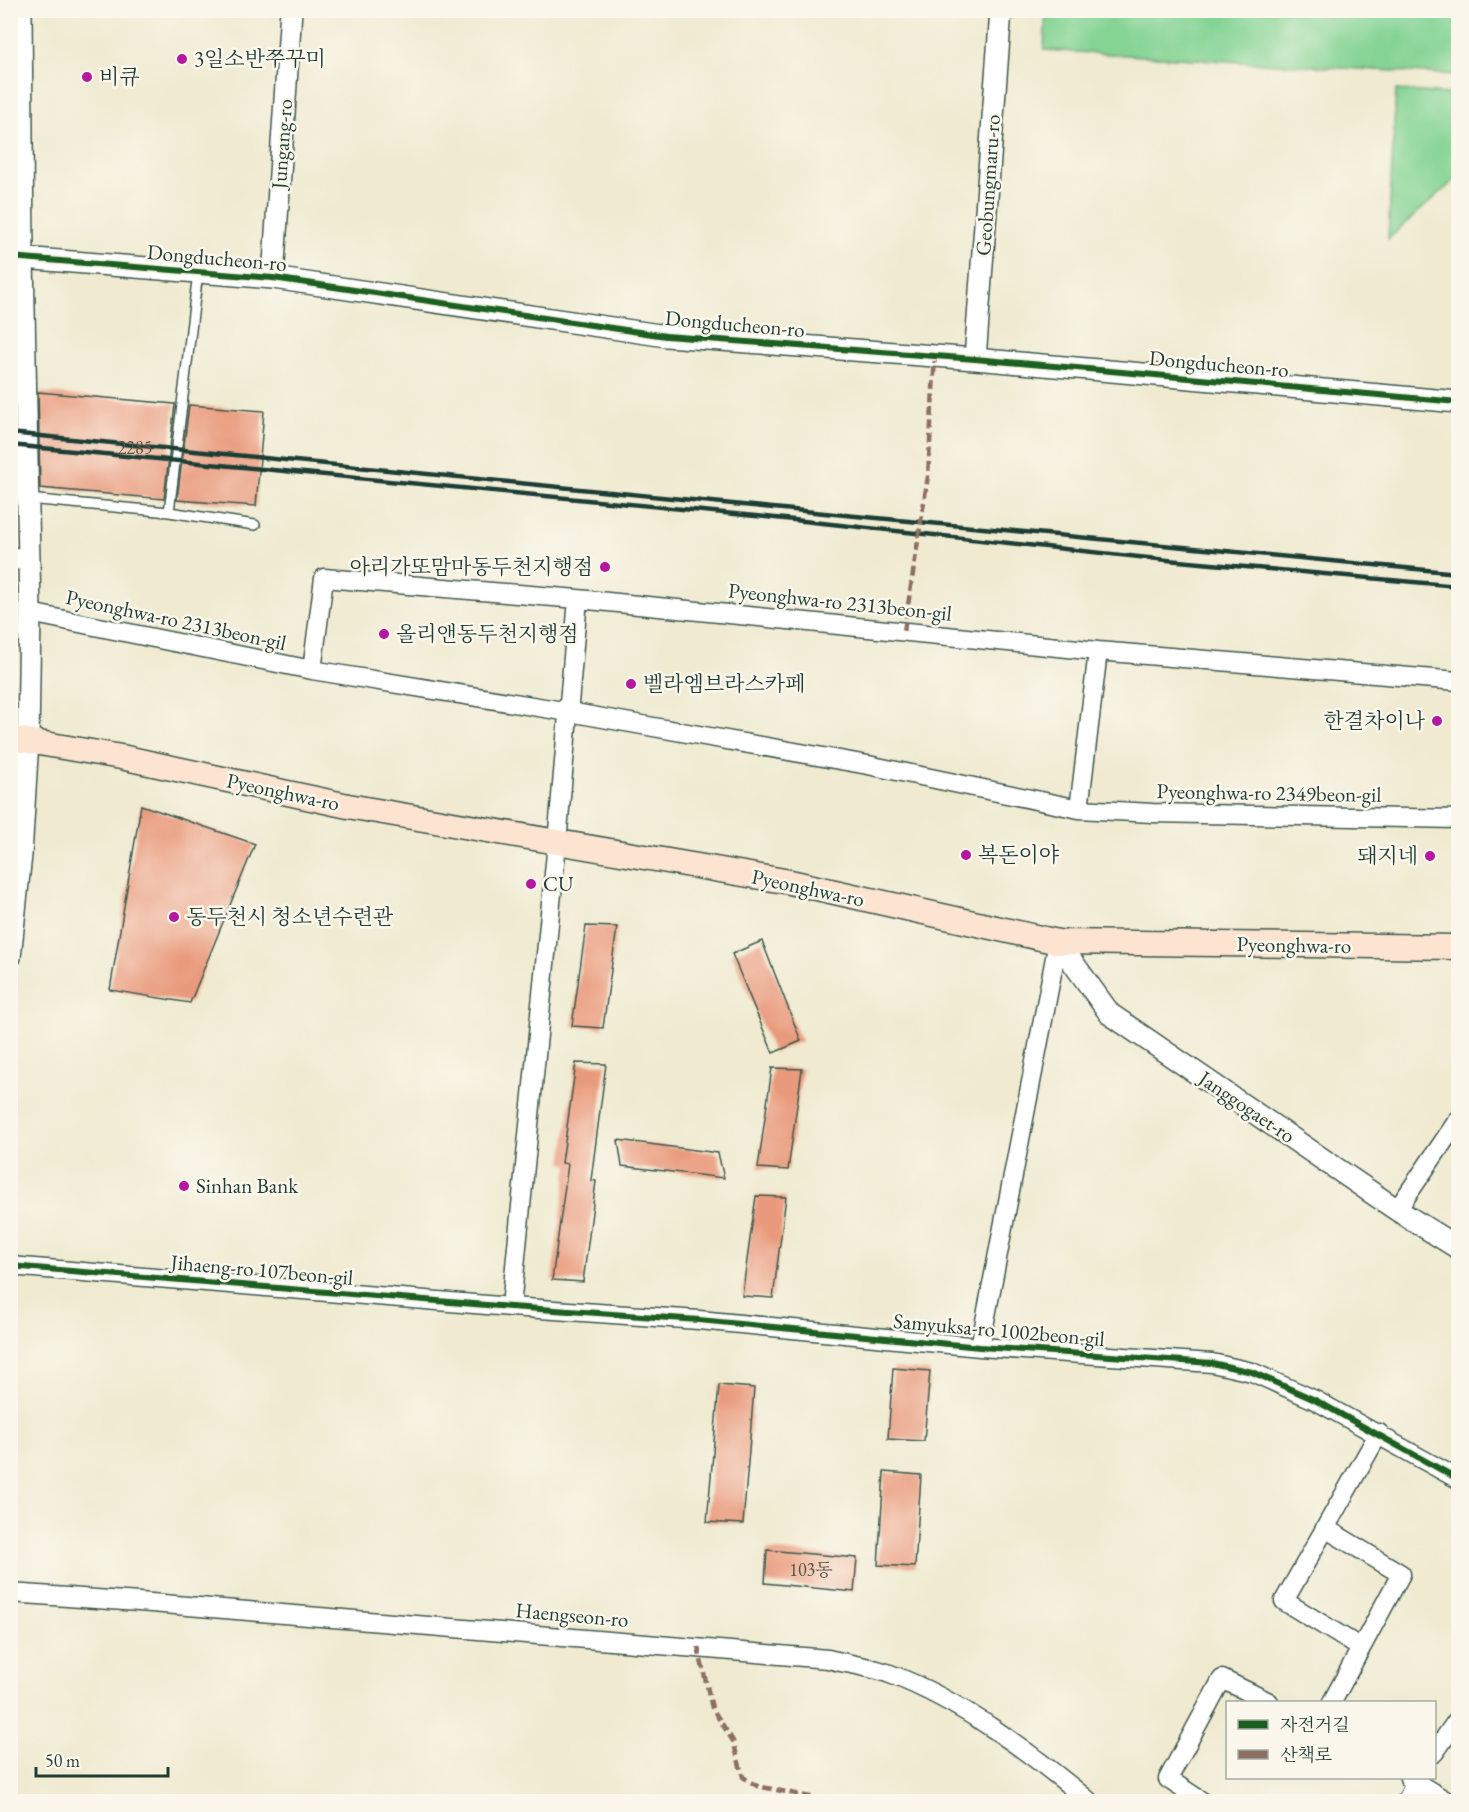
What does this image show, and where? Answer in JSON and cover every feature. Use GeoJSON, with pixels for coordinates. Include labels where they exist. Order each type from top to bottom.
{"type":"FeatureCollection","features":[{"type":"Feature","properties":{"kind":"main road","name":"Pyeonghwa-ro"},"geometry":{"type":"LineString","coordinates":[[19,739],[121,757],[348,806],[790,882],[1058,942],[1458,947]]}},
{"type":"Feature","properties":{"kind":"street"},"geometry":{"type":"LineString","coordinates":[[10,957],[16,861],[19,739],[30,613],[20,559],[28,499],[17,258],[21,10]]}},
{"type":"Feature","properties":{"kind":"street","name":"Jungang-ro"},"geometry":{"type":"LineString","coordinates":[[273,278],[291,10]]}},
{"type":"Feature","properties":{"kind":"street","name":"Geobungmaru-ro"},"geometry":{"type":"LineString","coordinates":[[975,359],[1001,10]]}},
{"type":"Feature","properties":{"kind":"street","name":"Dongducheon-ro"},"geometry":{"type":"LineString","coordinates":[[17,258],[273,278],[666,336],[975,359],[1458,402]]}},
{"type":"Feature","properties":{"kind":"street","name":"Pyeonghwa-ro 2313beon-gil"},"geometry":{"type":"LineString","coordinates":[[312,670],[324,578],[578,599],[1098,651]]}},
{"type":"Feature","properties":{"kind":"street"},"geometry":{"type":"LineString","coordinates":[[511,1307],[557,843],[578,599]]}},
{"type":"Feature","properties":{"kind":"street","name":"Pyeonghwa-ro 2313beon-gil"},"geometry":{"type":"LineString","coordinates":[[30,613],[312,670],[569,712],[868,765],[1079,809]]}},
{"type":"Feature","properties":{"kind":"street"},"geometry":{"type":"LineString","coordinates":[[1079,809],[1098,651],[1458,681]]}},
{"type":"Feature","properties":{"kind":"street","name":"Pyeonghwa-ro 2349beon-gil"},"geometry":{"type":"LineString","coordinates":[[1079,809],[1152,813],[1458,819]]}},
{"type":"Feature","properties":{"kind":"street"},"geometry":{"type":"LineString","coordinates":[[980,1347],[1058,942]]}},
{"type":"Feature","properties":{"kind":"street","name":"Janggogaet-ro"},"geometry":{"type":"LineString","coordinates":[[1058,942],[1110,1014],[1396,1210],[1458,1248]]}},
{"type":"Feature","properties":{"kind":"street"},"geometry":{"type":"LineString","coordinates":[[1396,1210],[1458,1120]]}},
{"type":"Feature","properties":{"kind":"street","name":"Jihaeng-ro 107beon-gil"},"geometry":{"type":"LineString","coordinates":[[10,1266],[511,1307]]}},
{"type":"Feature","properties":{"kind":"street","name":"Samyuksa-ro 1002beon-gil"},"geometry":{"type":"LineString","coordinates":[[511,1307],[699,1320],[980,1347],[1212,1363],[1252,1372],[1315,1400],[1379,1433],[1458,1479]]}},
{"type":"Feature","properties":{"kind":"street"},"geometry":{"type":"LineString","coordinates":[[1361,1648],[1284,1601],[1379,1433]]}},
{"type":"Feature","properties":{"kind":"street"},"geometry":{"type":"LineString","coordinates":[[1325,1528],[1401,1574],[1333,1701]]}},
{"type":"Feature","properties":{"kind":"street","name":"Haengseon-ro"},"geometry":{"type":"LineString","coordinates":[[10,1593],[828,1659],[889,1673],[952,1704],[1045,1764],[1090,1802]]}},
{"type":"Feature","properties":{"kind":"street"},"geometry":{"type":"LineString","coordinates":[[1203,1802],[1168,1779],[1222,1679],[1267,1701]]}},
{"type":"Feature","properties":{"kind":"street"},"geometry":{"type":"LineString","coordinates":[[1436,1751],[1458,1719]]}},
{"type":"Feature","properties":{"kind":"street"},"geometry":{"type":"LineString","coordinates":[[1406,1802],[1414,1779],[1448,1802]]}},
{"type":"Feature","properties":{"kind":"lane"},"geometry":{"type":"LineString","coordinates":[[169,512],[198,272]]}},
{"type":"Feature","properties":{"kind":"lane"},"geometry":{"type":"LineString","coordinates":[[28,499],[169,512],[255,525]]}},
{"type":"Feature","properties":{"kind":"green space"},"geometry":{"type":"Polygon","coordinates":[[[1046,11],[1458,11],[1458,75],[1044,50],[1046,11]]]}},
{"type":"Feature","properties":{"kind":"green space"},"geometry":{"type":"Polygon","coordinates":[[[1396,90],[1458,95],[1458,177],[1388,239],[1396,90]]]}},
{"type":"Feature","properties":{"kind":"building"},"geometry":{"type":"Polygon","coordinates":[[[10,389],[13,390],[15,486],[10,485],[10,389]]]}},
{"type":"Feature","properties":{"kind":"building"},"geometry":{"type":"Polygon","coordinates":[[[38,392],[175,404],[164,499],[40,488],[38,392]]]}},
{"type":"Feature","properties":{"kind":"building"},"geometry":{"type":"Polygon","coordinates":[[[189,405],[264,411],[256,506],[177,500],[189,405]]]}},
{"type":"Feature","properties":{"kind":"building","name":"동두천시 청소년수련관"},"geometry":{"type":"Polygon","coordinates":[[[141,805],[255,844],[190,1003],[110,990],[141,805]]]}},
{"type":"Feature","properties":{"kind":"building"},"geometry":{"type":"Polygon","coordinates":[[[586,926],[617,927],[603,1028],[572,1026],[586,926]]]}},
{"type":"Feature","properties":{"kind":"building"},"geometry":{"type":"Polygon","coordinates":[[[762,941],[801,1041],[773,1053],[732,954],[762,941]]]}},
{"type":"Feature","properties":{"kind":"building"},"geometry":{"type":"Polygon","coordinates":[[[576,1063],[606,1064],[591,1180],[596,1181],[583,1282],[552,1280],[568,1164],[562,1163],[576,1063]]]}},
{"type":"Feature","properties":{"kind":"building"},"geometry":{"type":"Polygon","coordinates":[[[772,1068],[802,1069],[788,1170],[758,1168],[772,1068]]]}},
{"type":"Feature","properties":{"kind":"building"},"geometry":{"type":"Polygon","coordinates":[[[618,1140],[718,1153],[724,1178],[622,1166],[618,1140]]]}},
{"type":"Feature","properties":{"kind":"building"},"geometry":{"type":"Polygon","coordinates":[[[756,1196],[786,1197],[773,1298],[742,1296],[756,1196]]]}},
{"type":"Feature","properties":{"kind":"building"},"geometry":{"type":"Polygon","coordinates":[[[893,1368],[930,1371],[924,1441],[888,1439],[893,1368]]]}},
{"type":"Feature","properties":{"kind":"building"},"geometry":{"type":"Polygon","coordinates":[[[719,1385],[754,1388],[743,1524],[707,1522],[719,1385]]]}},
{"type":"Feature","properties":{"kind":"building"},"geometry":{"type":"Polygon","coordinates":[[[884,1472],[921,1475],[915,1567],[878,1565],[884,1472]]]}},
{"type":"Feature","properties":{"kind":"building"},"geometry":{"type":"Polygon","coordinates":[[[767,1550],[857,1558],[854,1592],[765,1583],[767,1550]]]}},
{"type":"Feature","properties":{"kind":"railway"},"geometry":{"type":"LineString","coordinates":[[10,433],[1458,573]]}},
{"type":"Feature","properties":{"kind":"railway"},"geometry":{"type":"LineString","coordinates":[[10,445],[766,517],[1167,560],[1458,586]]}},
{"type":"Feature","properties":{"kind":"marked path"},"geometry":{"type":"LineString","coordinates":[[904,631],[928,476],[935,356]]}},
{"type":"Feature","properties":{"kind":"marked path"},"geometry":{"type":"LineString","coordinates":[[698,1647],[712,1708],[733,1741],[743,1777],[757,1786],[835,1802]]}},
{"type":"Feature","properties":{"kind":"cycle path"},"geometry":{"type":"LineString","coordinates":[[10,257],[273,278],[666,336],[975,359],[1458,402]]}},
{"type":"Feature","properties":{"kind":"cycle path"},"geometry":{"type":"LineString","coordinates":[[10,1266],[699,1320],[980,1347],[1212,1363],[1252,1372],[1315,1400],[1458,1479]]}},
{"type":"Feature","properties":{"kind":"place","name":"3일소반쭈꾸미"},"geometry":{"type":"Point","coordinates":[182,59]}},
{"type":"Feature","properties":{"kind":"place","name":"비큐"},"geometry":{"type":"Point","coordinates":[87,77]}},
{"type":"Feature","properties":{"kind":"place","name":"아리가또맘마동두천지행점"},"geometry":{"type":"Point","coordinates":[605,567]}},
{"type":"Feature","properties":{"kind":"place","name":"올리앤동두천지행점"},"geometry":{"type":"Point","coordinates":[384,634]}},
{"type":"Feature","properties":{"kind":"place","name":"벨라엠브라스카페"},"geometry":{"type":"Point","coordinates":[631,684]}},
{"type":"Feature","properties":{"kind":"place","name":"한결차이나"},"geometry":{"type":"Point","coordinates":[1437,721]}},
{"type":"Feature","properties":{"kind":"place","name":"복돈이야"},"geometry":{"type":"Point","coordinates":[966,855]}},
{"type":"Feature","properties":{"kind":"place","name":"돼지네"},"geometry":{"type":"Point","coordinates":[1430,856]}},
{"type":"Feature","properties":{"kind":"place","name":"CU"},"geometry":{"type":"Point","coordinates":[531,884]}},
{"type":"Feature","properties":{"kind":"place","name":"동두천시 청소년수련관"},"geometry":{"type":"Point","coordinates":[174,917]}},
{"type":"Feature","properties":{"kind":"place","name":"Sinhan Bank"},"geometry":{"type":"Point","coordinates":[184,1186]}}]}
